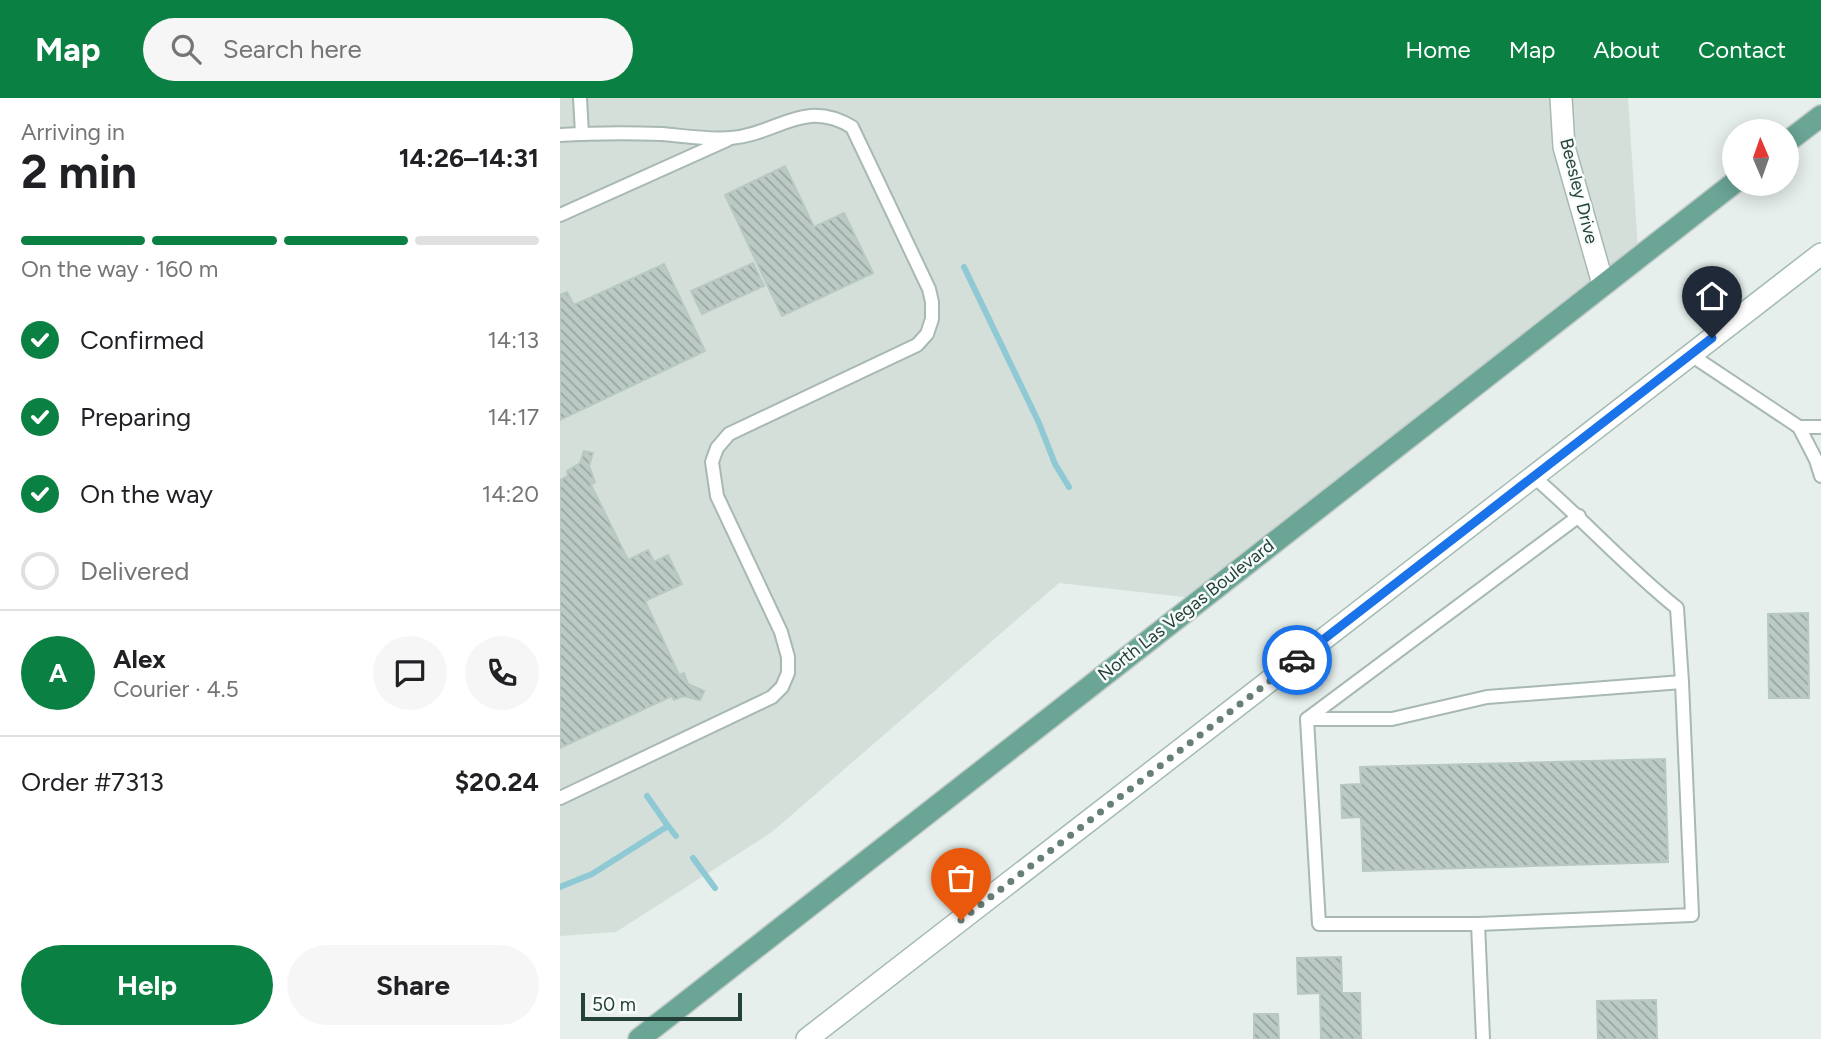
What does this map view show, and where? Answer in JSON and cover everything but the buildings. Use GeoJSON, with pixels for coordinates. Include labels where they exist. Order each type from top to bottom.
{"type":"FeatureCollection","features":[{"type":"Feature","properties":{"kind":"main road"},"geometry":{"type":"LineString","coordinates":[[1799,133],[1821,116]]}},
{"type":"Feature","properties":{"kind":"main road","name":"North Las Vegas Boulevard"},"geometry":{"type":"LineString","coordinates":[[639,1039],[1722,192]]}},
{"type":"Feature","properties":{"kind":"street","name":"Beesley Drive"},"geometry":{"type":"LineString","coordinates":[[1561,98],[1564,148],[1604,284]]}},
{"type":"Feature","properties":{"kind":"street"},"geometry":{"type":"LineString","coordinates":[[807,1039],[1821,254]]}},
{"type":"Feature","properties":{"kind":"lane"},"geometry":{"type":"LineString","coordinates":[[580,98],[582,134]]}},
{"type":"Feature","properties":{"kind":"lane"},"geometry":{"type":"LineString","coordinates":[[560,135],[634,133],[730,138],[808,113],[824,112],[837,116],[852,127],[922,274],[932,302],[928,334],[917,345],[729,434],[717,448],[712,463],[717,496],[786,645],[788,673],[782,687],[772,697],[560,798]]}},
{"type":"Feature","properties":{"kind":"lane"},"geometry":{"type":"LineString","coordinates":[[560,215],[730,138]]}},
{"type":"Feature","properties":{"kind":"lane"},"geometry":{"type":"LineString","coordinates":[[1691,355],[1799,427],[1821,476]]}},
{"type":"Feature","properties":{"kind":"lane"},"geometry":{"type":"LineString","coordinates":[[1799,427],[1821,427]]}},
{"type":"Feature","properties":{"kind":"lane"},"geometry":{"type":"LineString","coordinates":[[1307,719],[1319,924],[1478,924],[1692,915],[1677,608],[1649,586],[1579,516],[1534,477]]}},
{"type":"Feature","properties":{"kind":"lane"},"geometry":{"type":"LineString","coordinates":[[1307,719],[1579,516]]}},
{"type":"Feature","properties":{"kind":"lane"},"geometry":{"type":"LineString","coordinates":[[1307,719],[1392,719],[1487,697],[1682,682]]}},
{"type":"Feature","properties":{"kind":"lane"},"geometry":{"type":"LineString","coordinates":[[1478,924],[1483,1039]]}},
{"type":"Feature","properties":{"kind":"shaded area"},"geometry":{"type":"Polygon","coordinates":[[[560,98],[1628,98],[1639,264],[1193,598],[1059,583],[772,832],[616,932],[560,936],[560,98]]]}},
{"type":"Feature","properties":{"kind":"waterway"},"geometry":{"type":"LineString","coordinates":[[964,267],[1039,423],[1055,464],[1069,487]]}},
{"type":"Feature","properties":{"kind":"waterway"},"geometry":{"type":"LineString","coordinates":[[647,796],[668,826]]}},
{"type":"Feature","properties":{"kind":"waterway"},"geometry":{"type":"LineString","coordinates":[[560,887],[592,874],[668,826],[676,836]]}},
{"type":"Feature","properties":{"kind":"waterway"},"geometry":{"type":"LineString","coordinates":[[693,858],[715,888]]}},
{"type":"Feature","properties":{"kind":"way so far"},"geometry":{"type":"LineString","coordinates":[[961,920],[1297,660]]}},
{"type":"Feature","properties":{"kind":"route"},"geometry":{"type":"LineString","coordinates":[[1297,660],[1712,338]]}}]}
